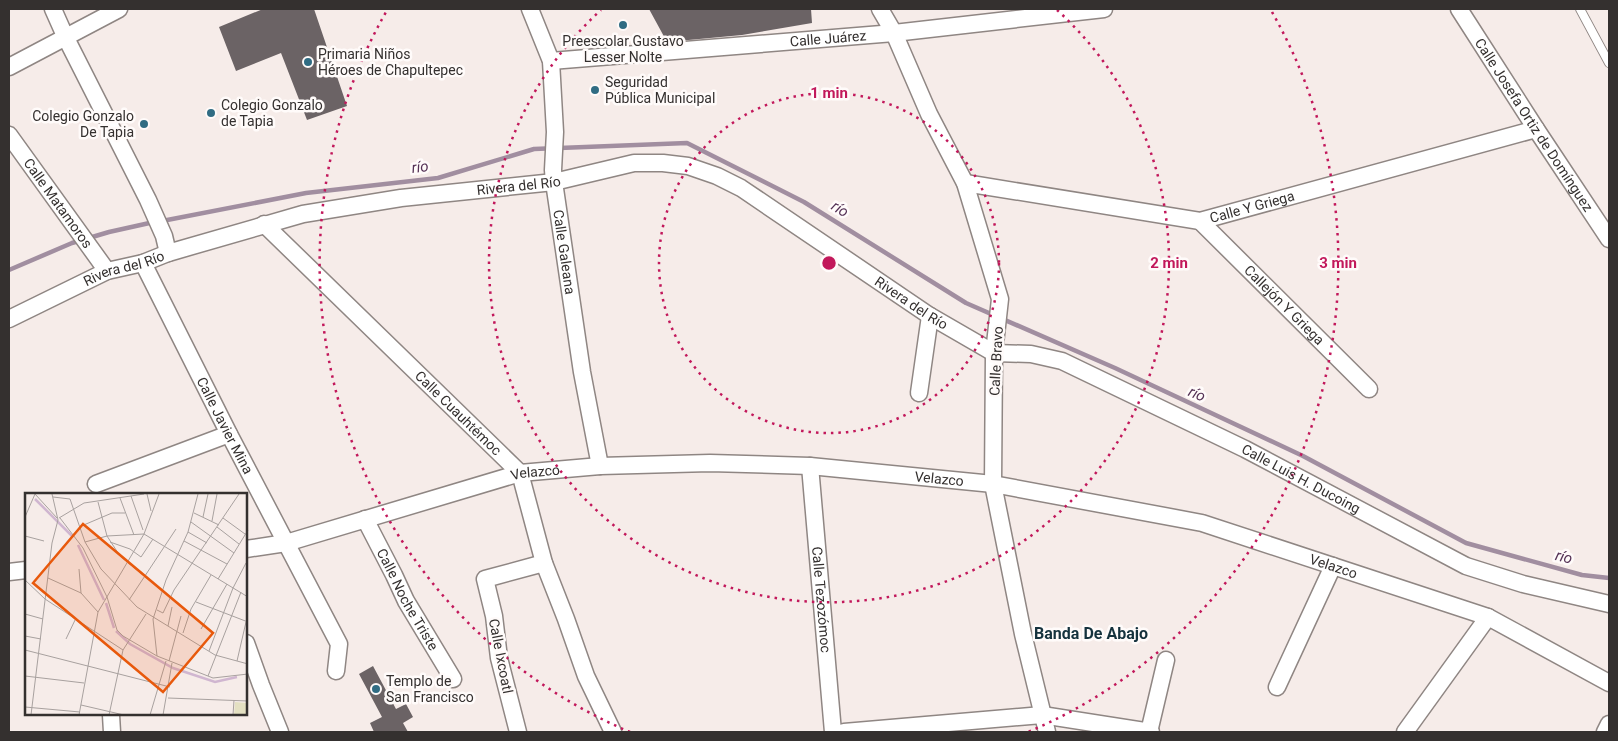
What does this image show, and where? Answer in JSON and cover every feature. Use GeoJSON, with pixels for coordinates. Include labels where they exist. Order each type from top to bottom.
{"type":"FeatureCollection","features":[{"type":"Feature","properties":{"kind":"street"},"geometry":{"type":"LineString","coordinates":[[53,9],[148,200],[164,236],[168,253]]}},
{"type":"Feature","properties":{"kind":"street"},"geometry":{"type":"LineString","coordinates":[[9,67],[119,9]]}},
{"type":"Feature","properties":{"kind":"street","name":"Calle Galeana"},"geometry":{"type":"LineString","coordinates":[[530,9],[551,61],[555,132],[553,176],[582,372],[600,466]]}},
{"type":"Feature","properties":{"kind":"street","name":"Calle Bravo"},"geometry":{"type":"LineString","coordinates":[[880,9],[894,33],[929,114],[965,183],[1000,299],[994,350],[992,484],[1023,634],[1047,732]]}},
{"type":"Feature","properties":{"kind":"street","name":"Calle Juárez"},"geometry":{"type":"LineString","coordinates":[[551,61],[894,33],[1096,9]]}},
{"type":"Feature","properties":{"kind":"street","name":"Calle Josefa Ortiz de Domínguez"},"geometry":{"type":"LineString","coordinates":[[1459,9],[1609,239]]}},
{"type":"Feature","properties":{"kind":"street","name":"Calle Y Griega"},"geometry":{"type":"LineString","coordinates":[[965,183],[1200,221],[1536,129]]}},
{"type":"Feature","properties":{"kind":"street","name":"Calle Matamoros"},"geometry":{"type":"LineString","coordinates":[[9,135],[107,271]]}},
{"type":"Feature","properties":{"kind":"street","name":"Rivera del Río"},"geometry":{"type":"LineString","coordinates":[[9,319],[107,271],[143,263],[168,253],[303,214],[634,163],[663,163],[688,166],[717,176],[741,188],[930,316],[994,350]]}},
{"type":"Feature","properties":{"kind":"street","name":"Callejón Y Griega"},"geometry":{"type":"LineString","coordinates":[[1200,221],[1369,389]]}},
{"type":"Feature","properties":{"kind":"street","name":"Calle Cuauhtémoc"},"geometry":{"type":"LineString","coordinates":[[264,224],[520,473]]}},
{"type":"Feature","properties":{"kind":"street","name":"Calle Javier Mina"},"geometry":{"type":"LineString","coordinates":[[143,263],[228,434],[339,644],[336,671]]}},
{"type":"Feature","properties":{"kind":"street"},"geometry":{"type":"LineString","coordinates":[[919,393],[930,316]]}},
{"type":"Feature","properties":{"kind":"street","name":"Calle Luis H. Ducoing"},"geometry":{"type":"LineString","coordinates":[[994,350],[1031,354],[1062,361],[1246,449],[1466,566],[1523,584],[1609,604]]}},
{"type":"Feature","properties":{"kind":"street"},"geometry":{"type":"LineString","coordinates":[[96,484],[228,434]]}},
{"type":"Feature","properties":{"kind":"street","name":"Velazco"},"geometry":{"type":"LineString","coordinates":[[248,549],[286,543],[520,473],[600,466],[710,464],[810,466],[992,484],[1202,523],[1488,617],[1609,683]]}},
{"type":"Feature","properties":{"kind":"street","name":"Calle Tezozómoc"},"geometry":{"type":"LineString","coordinates":[[810,466],[833,732]]}},
{"type":"Feature","properties":{"kind":"street"},"geometry":{"type":"LineString","coordinates":[[520,473],[544,563],[586,676],[613,732]]}},
{"type":"Feature","properties":{"kind":"street","name":"Calle Noche Triste"},"geometry":{"type":"LineString","coordinates":[[364,519],[406,601],[453,679]]}},
{"type":"Feature","properties":{"kind":"street","name":"Calle Ixcoatl"},"geometry":{"type":"LineString","coordinates":[[518,732],[499,658],[494,616],[485,579],[544,563]]}},
{"type":"Feature","properties":{"kind":"street"},"geometry":{"type":"LineString","coordinates":[[1277,687],[1333,566]]}},
{"type":"Feature","properties":{"kind":"street"},"geometry":{"type":"LineString","coordinates":[[9,572],[25,570]]}},
{"type":"Feature","properties":{"kind":"street"},"geometry":{"type":"LineString","coordinates":[[1412,728],[1488,617]]}},
{"type":"Feature","properties":{"kind":"street"},"geometry":{"type":"LineString","coordinates":[[248,649],[280,732]]}},
{"type":"Feature","properties":{"kind":"street"},"geometry":{"type":"LineString","coordinates":[[844,732],[1042,715],[1150,732],[1166,660]]}},
{"type":"Feature","properties":{"kind":"street"},"geometry":{"type":"LineString","coordinates":[[111,716],[112,732]]}},
{"type":"Feature","properties":{"kind":"street"},"geometry":{"type":"LineString","coordinates":[[1605,732],[1609,724]]}},
{"type":"Feature","properties":{"kind":"lane"},"geometry":{"type":"LineString","coordinates":[[1580,9],[1609,63]]}},
{"type":"Feature","properties":{"kind":"building","name":"Primaria Niños Héroes de Chapultepec"},"geometry":{"type":"Polygon","coordinates":[[[263,9],[314,9],[347,106],[307,120],[281,53],[236,71],[219,27],[263,9]]]}},
{"type":"Feature","properties":{"kind":"building"},"geometry":{"type":"Polygon","coordinates":[[[649,9],[811,9],[812,23],[742,35],[667,42],[649,9]]]}},
{"type":"Feature","properties":{"kind":"building","name":"Templo de San Francisco"},"geometry":{"type":"Polygon","coordinates":[[[373,666],[396,709],[406,704],[413,717],[403,723],[408,732],[374,732],[370,723],[382,717],[359,674],[373,666]]]}},
{"type":"Feature","properties":{"kind":"waterway","name":"río"},"geometry":{"type":"LineString","coordinates":[[162,221],[306,193],[438,178],[534,149],[687,143],[804,202],[966,303],[1115,368],[1303,456],[1466,543],[1582,575],[1609,578]]}},
{"type":"Feature","properties":{"kind":"waterway","name":"río"},"geometry":{"type":"LineString","coordinates":[[9,270],[72,243],[154,222]]}},
{"type":"Feature","properties":{"kind":"place","name":"Preescolar Gustavo Lesser Nolte"},"geometry":{"type":"Point","coordinates":[623,25]}},
{"type":"Feature","properties":{"kind":"place","name":"Primaria Niños Héroes de Chapultepec"},"geometry":{"type":"Point","coordinates":[308,62]}},
{"type":"Feature","properties":{"kind":"place","name":"Seguridad Pública Municipal"},"geometry":{"type":"Point","coordinates":[595,90]}},
{"type":"Feature","properties":{"kind":"place","name":"Colegio Gonzalo de Tapia"},"geometry":{"type":"Point","coordinates":[211,113]}},
{"type":"Feature","properties":{"kind":"place","name":"Colegio Gonzalo De Tapia"},"geometry":{"type":"Point","coordinates":[144,124]}},
{"type":"Feature","properties":{"kind":"place","name":"Templo de San Francisco"},"geometry":{"type":"Point","coordinates":[376,689]}},
{"type":"Feature","properties":{"kind":"district","name":"Banda De Abajo"},"geometry":{"type":"Point","coordinates":[1091,633]}}]}
